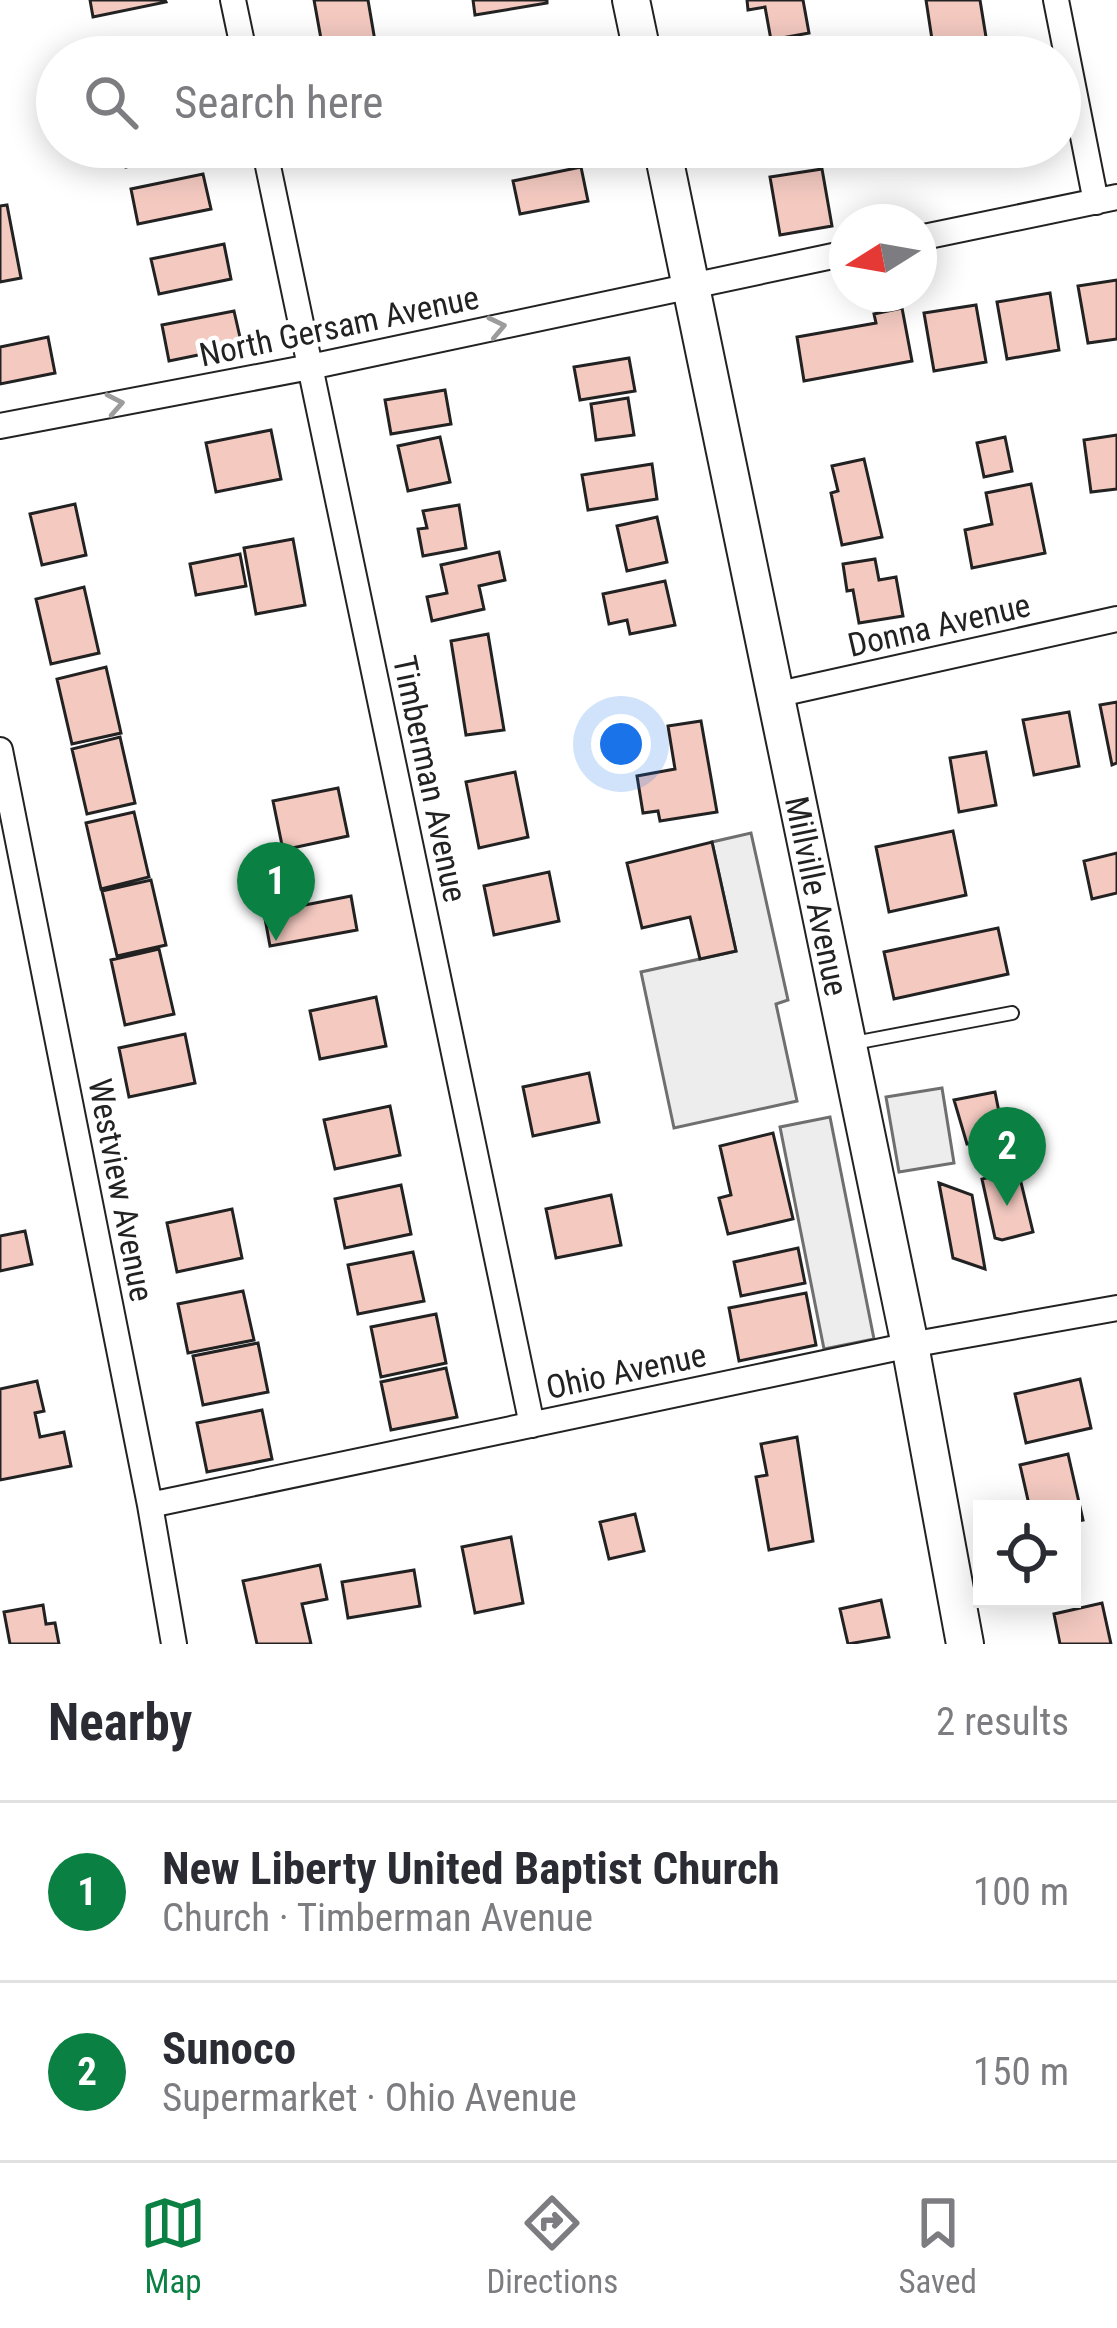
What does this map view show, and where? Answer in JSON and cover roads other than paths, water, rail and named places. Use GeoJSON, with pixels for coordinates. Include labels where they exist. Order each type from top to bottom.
{"type":"FeatureCollection","features":[{"type":"Feature","properties":{"kind":"main road"},"geometry":{"type":"LineString","coordinates":[[631,0],[639,36]]}},
{"type":"Feature","properties":{"kind":"main road","name":"Millville Avenue"},"geometry":{"type":"LineString","coordinates":[[666,168],[910,1345],[964,1644]]}},
{"type":"Feature","properties":{"kind":"street"},"geometry":{"type":"LineString","coordinates":[[233,0],[241,36]]}},
{"type":"Feature","properties":{"kind":"street"},"geometry":{"type":"LineString","coordinates":[[1056,0],[1065,36]]}},
{"type":"Feature","properties":{"kind":"street"},"geometry":{"type":"LineString","coordinates":[[937,234],[1106,200],[1081,100]]}},
{"type":"Feature","properties":{"kind":"street","name":"Timberman Avenue"},"geometry":{"type":"LineString","coordinates":[[268,168],[532,1424]]}},
{"type":"Feature","properties":{"kind":"street","name":"North Gersam Avenue"},"geometry":{"type":"LineString","coordinates":[[0,426],[310,368],[829,257]]}},
{"type":"Feature","properties":{"kind":"street","name":"Donna Avenue"},"geometry":{"type":"LineString","coordinates":[[775,695],[1117,619]]}},
{"type":"Feature","properties":{"kind":"street","name":"Westview Avenue"},"geometry":{"type":"LineString","coordinates":[[0,750],[150,1505],[173,1644]]}},
{"type":"Feature","properties":{"kind":"street","name":"Ohio Avenue"},"geometry":{"type":"LineString","coordinates":[[150,1505],[910,1345],[1117,1308]]}},
{"type":"Feature","properties":{"kind":"lane"},"geometry":{"type":"LineString","coordinates":[[847,1044],[1012,1013]]}},
{"type":"Feature","properties":{"kind":"place","name":"New Liberty United Baptist Church"},"geometry":{"type":"Point","coordinates":[276,941]}},
{"type":"Feature","properties":{"kind":"place","name":"Sunoco"},"geometry":{"type":"Point","coordinates":[1007,1206]}}]}
